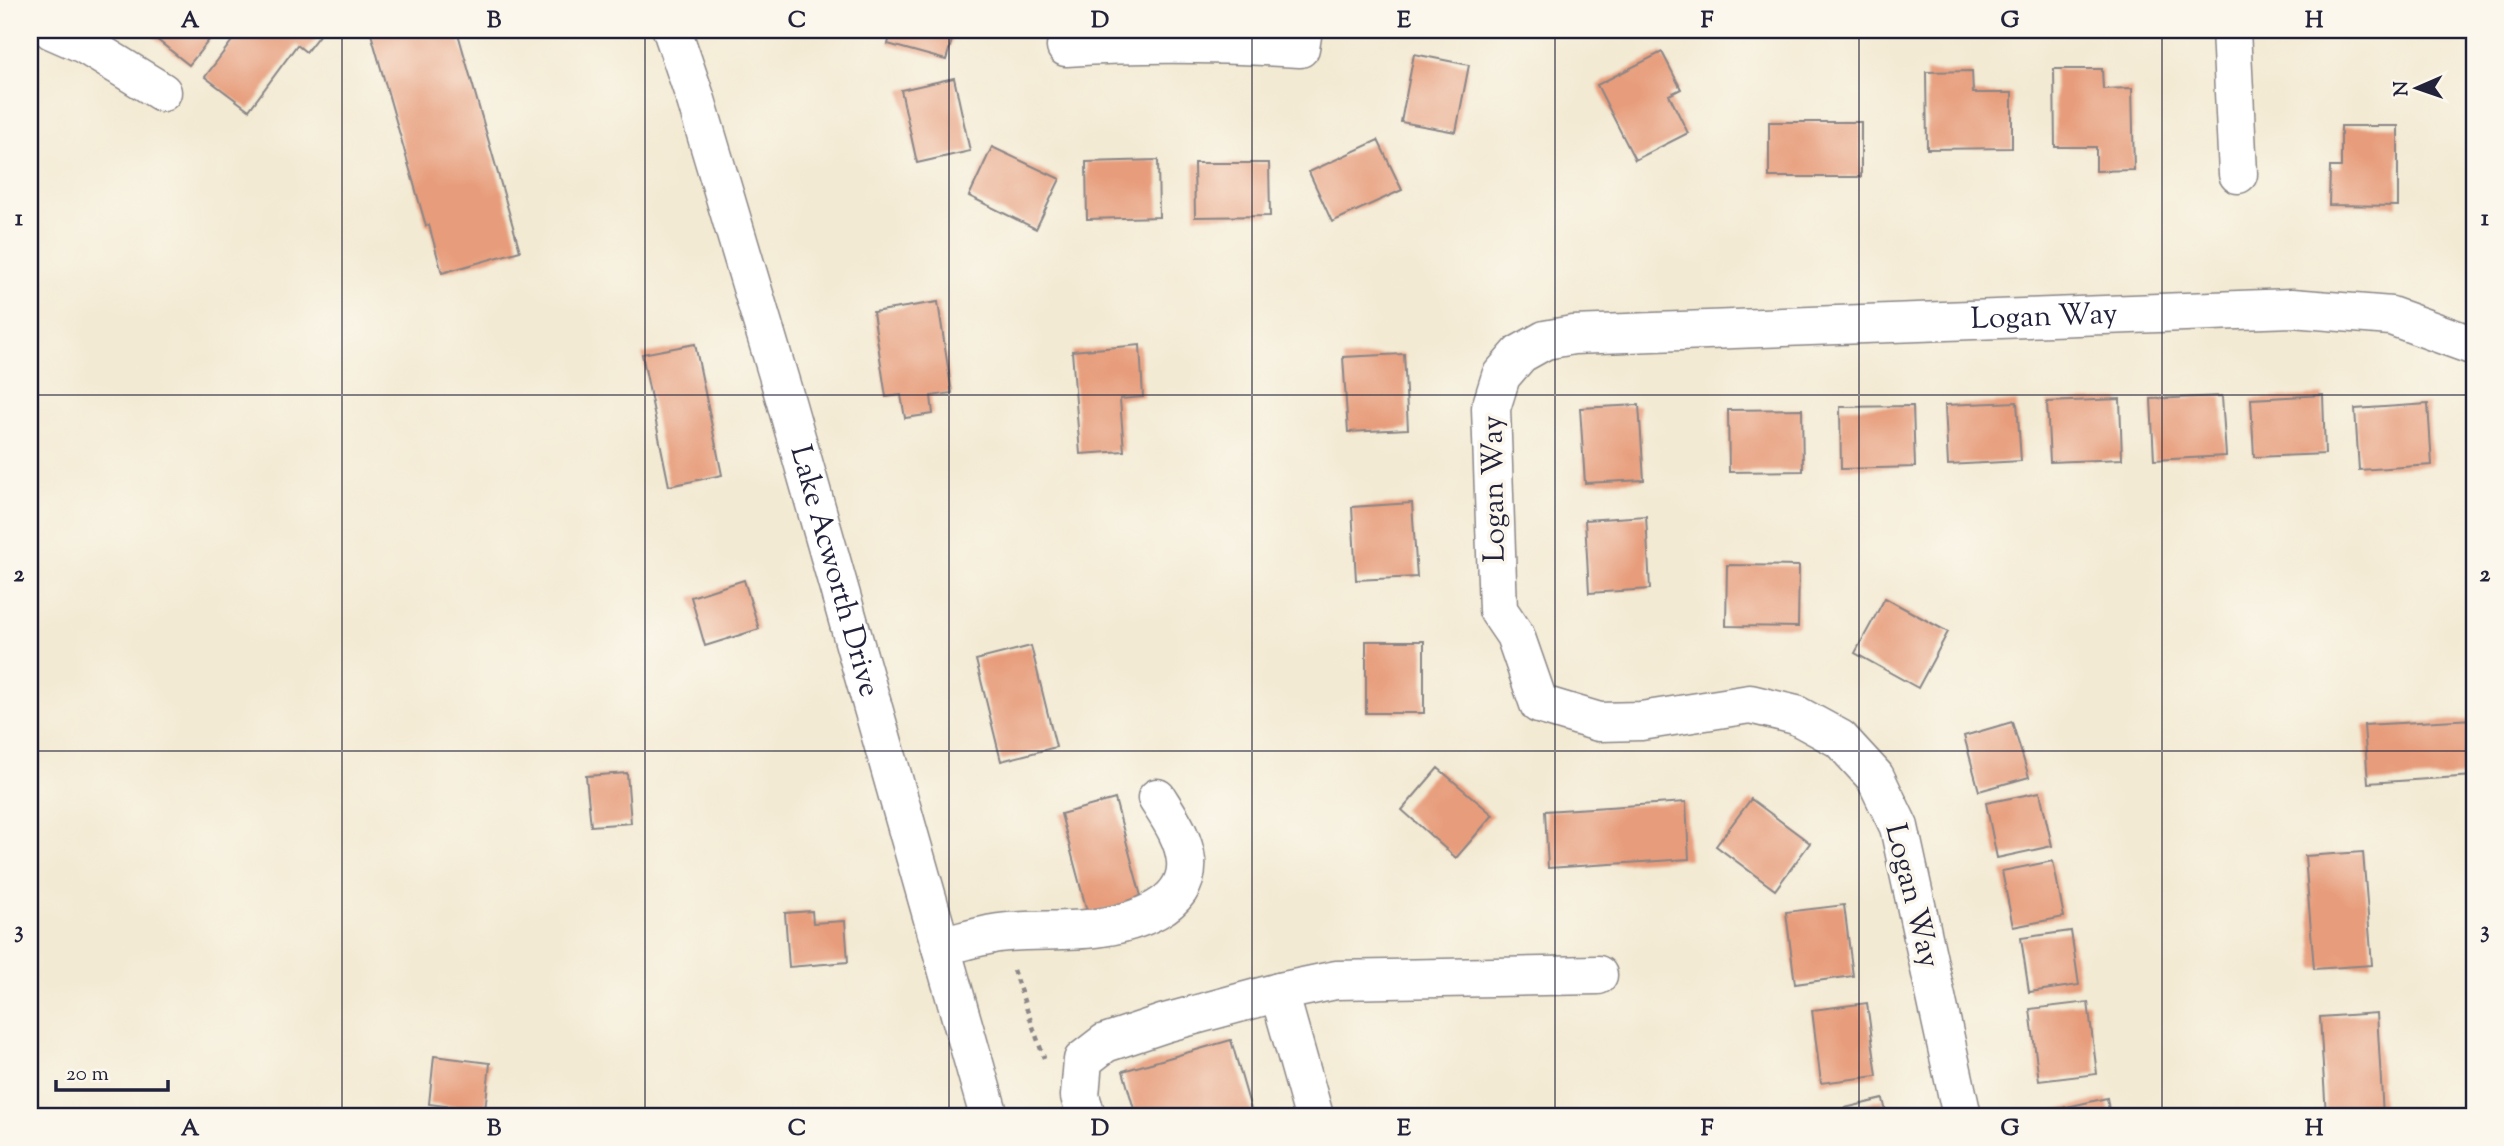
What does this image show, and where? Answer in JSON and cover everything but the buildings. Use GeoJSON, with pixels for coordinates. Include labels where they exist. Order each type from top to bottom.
{"type":"FeatureCollection","features":[{"type":"Feature","properties":{"kind":"street"},"geometry":{"type":"LineString","coordinates":[[52,30],[84,44],[162,92]]}},
{"type":"Feature","properties":{"kind":"street","name":"Lake Acworth Drive"},"geometry":{"type":"LineString","coordinates":[[672,30],[696,100],[784,396],[989,1116]]}},
{"type":"Feature","properties":{"kind":"street"},"geometry":{"type":"LineString","coordinates":[[1066,47],[1218,43],[1300,48],[1303,30]]}},
{"type":"Feature","properties":{"kind":"street"},"geometry":{"type":"LineString","coordinates":[[2231,30],[2238,174]]}},
{"type":"Feature","properties":{"kind":"street","name":"Logan Way"},"geometry":{"type":"LineString","coordinates":[[1962,1116],[1899,827],[1875,777],[1840,738],[1796,715],[1750,704],[1641,720],[1599,722],[1539,704],[1515,635],[1498,610],[1491,408],[1501,376],[1520,354],[1537,344],[1573,335],[2292,307],[2391,316],[2474,346]]}},
{"type":"Feature","properties":{"kind":"street"},"geometry":{"type":"LineString","coordinates":[[941,947],[1000,933],[1096,928],[1139,918],[1162,907],[1182,888],[1186,862],[1176,827],[1157,798]]}},
{"type":"Feature","properties":{"kind":"street"},"geometry":{"type":"LineString","coordinates":[[1086,1116],[1080,1096],[1083,1060],[1105,1043],[1165,1023],[1279,992],[1336,980],[1598,975]]}},
{"type":"Feature","properties":{"kind":"street"},"geometry":{"type":"LineString","coordinates":[[1279,992],[1314,1116]]}},
{"type":"Feature","properties":{"kind":"path"},"geometry":{"type":"LineString","coordinates":[[1000,933],[1047,1066]]}}]}
